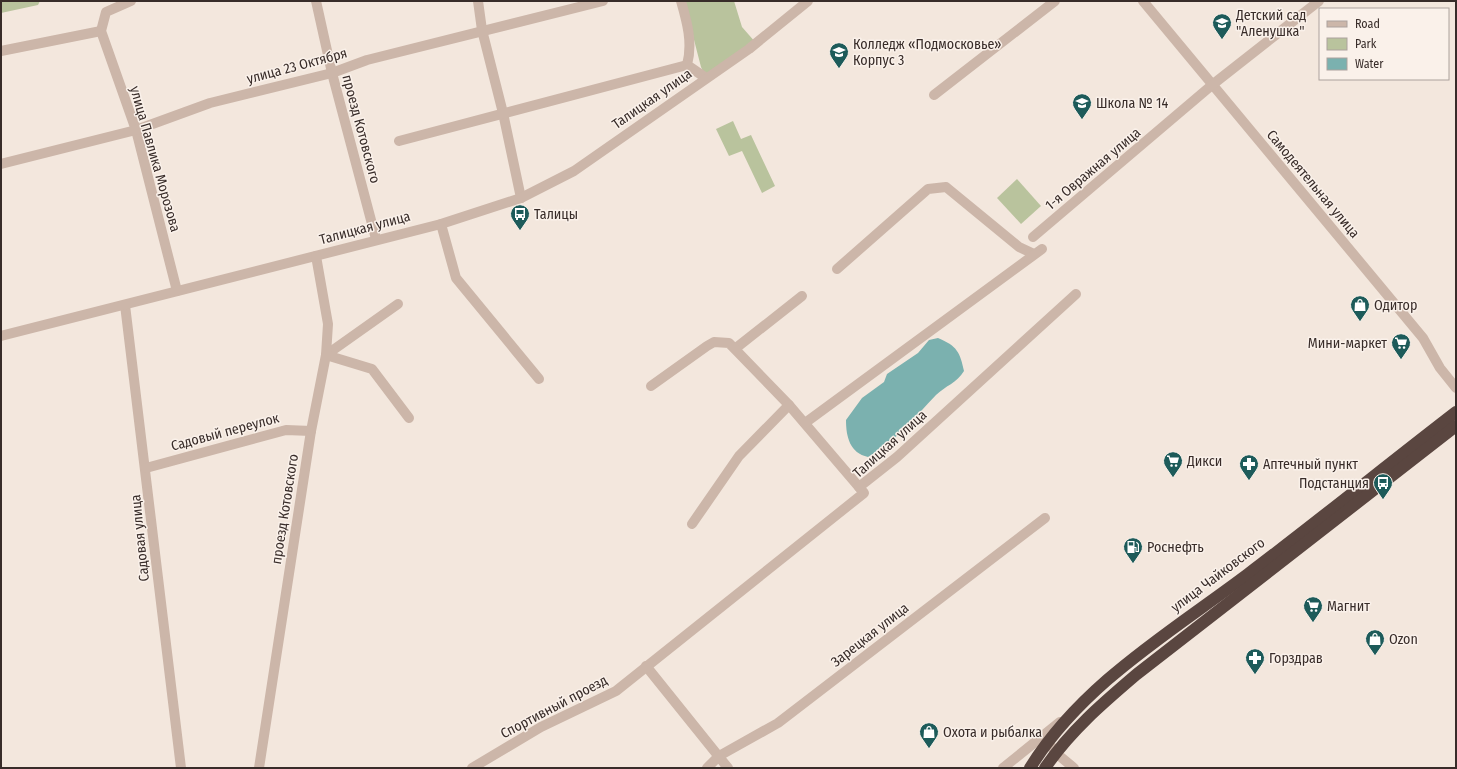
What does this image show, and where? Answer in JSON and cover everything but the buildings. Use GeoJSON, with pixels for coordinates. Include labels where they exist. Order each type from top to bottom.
{"type":"FeatureCollection","features":[{"type":"Feature","properties":{"kind":"highway","name":"улица Чайковского"},"geometry":{"type":"LineString","coordinates":[[1078,708],[1110,679],[1180,622],[1247,574],[1456,412]]}},
{"type":"Feature","properties":{"kind":"highway","name":"улица Чайковского"},"geometry":{"type":"LineString","coordinates":[[1045,768],[1056,752],[1088,717],[1137,674],[1456,426]]}},
{"type":"Feature","properties":{"kind":"highway"},"geometry":{"type":"LineString","coordinates":[[1030,768],[1048,742],[1078,708]]}},
{"type":"Feature","properties":{"kind":"street"},"geometry":{"type":"LineString","coordinates":[[1,51],[101,31],[106,12],[131,1]]}},
{"type":"Feature","properties":{"kind":"street","name":"проезд Котовского"},"geometry":{"type":"LineString","coordinates":[[316,1],[332,73],[376,239]]}},
{"type":"Feature","properties":{"kind":"street"},"geometry":{"type":"LineString","coordinates":[[478,1],[482,30],[503,113],[521,198]]}},
{"type":"Feature","properties":{"kind":"street","name":"улица 23 Октября"},"geometry":{"type":"LineString","coordinates":[[1,164],[136,130],[210,103],[332,73],[367,60],[602,1]]}},
{"type":"Feature","properties":{"kind":"street"},"geometry":{"type":"LineString","coordinates":[[681,1],[687,23],[691,51],[687,64]]}},
{"type":"Feature","properties":{"kind":"street"},"geometry":{"type":"LineString","coordinates":[[687,64],[706,78],[749,49],[808,1]]}},
{"type":"Feature","properties":{"kind":"street"},"geometry":{"type":"LineString","coordinates":[[934,96],[1055,1]]}},
{"type":"Feature","properties":{"kind":"street","name":"Самодеятельная улица"},"geometry":{"type":"LineString","coordinates":[[1143,1],[1423,338],[1440,368],[1456,388]]}},
{"type":"Feature","properties":{"kind":"street","name":"1-я Овражная улица"},"geometry":{"type":"LineString","coordinates":[[1033,237],[1212,85],[1319,1]]}},
{"type":"Feature","properties":{"kind":"street","name":"улица Павлика Морозова"},"geometry":{"type":"LineString","coordinates":[[101,31],[136,130],[178,291]]}},
{"type":"Feature","properties":{"kind":"street"},"geometry":{"type":"LineString","coordinates":[[399,141],[687,64]]}},
{"type":"Feature","properties":{"kind":"street","name":"Талицкая улица"},"geometry":{"type":"LineString","coordinates":[[1,336],[316,256],[376,239],[440,224],[521,198],[574,171],[706,78]]}},
{"type":"Feature","properties":{"kind":"street"},"geometry":{"type":"LineString","coordinates":[[805,423],[1038,251],[1019,247],[946,187],[928,189],[837,269]]}},
{"type":"Feature","properties":{"kind":"street"},"geometry":{"type":"LineString","coordinates":[[440,224],[456,278],[539,379]]}},
{"type":"Feature","properties":{"kind":"street","name":"проезд Котовского"},"geometry":{"type":"LineString","coordinates":[[259,768],[311,431],[326,355],[328,324],[316,256]]}},
{"type":"Feature","properties":{"kind":"street","name":"Талицкая улица"},"geometry":{"type":"LineString","coordinates":[[646,666],[864,493],[859,487],[896,457],[1076,294]]}},
{"type":"Feature","properties":{"kind":"street"},"geometry":{"type":"LineString","coordinates":[[736,348],[802,296]]}},
{"type":"Feature","properties":{"kind":"street"},"geometry":{"type":"LineString","coordinates":[[326,355],[398,304]]}},
{"type":"Feature","properties":{"kind":"street","name":"Садовая улица"},"geometry":{"type":"LineString","coordinates":[[125,305],[146,468],[181,768]]}},
{"type":"Feature","properties":{"kind":"street"},"geometry":{"type":"LineString","coordinates":[[651,386],[714,342],[724,341],[736,348],[789,405],[859,487]]}},
{"type":"Feature","properties":{"kind":"street"},"geometry":{"type":"LineString","coordinates":[[326,355],[372,369],[409,418]]}},
{"type":"Feature","properties":{"kind":"street"},"geometry":{"type":"LineString","coordinates":[[692,524],[739,456],[789,405]]}},
{"type":"Feature","properties":{"kind":"street","name":"Садовый переулок"},"geometry":{"type":"LineString","coordinates":[[146,468],[286,430],[311,431]]}},
{"type":"Feature","properties":{"kind":"street","name":"Зарецкая улица"},"geometry":{"type":"LineString","coordinates":[[707,768],[719,756],[778,723],[1046,518]]}},
{"type":"Feature","properties":{"kind":"street"},"geometry":{"type":"LineString","coordinates":[[646,666],[728,768]]}},
{"type":"Feature","properties":{"kind":"street","name":"Спортивный проезд"},"geometry":{"type":"LineString","coordinates":[[472,768],[541,727],[616,691],[646,666]]}},
{"type":"Feature","properties":{"kind":"street","name":"улица Чайковского"},"geometry":{"type":"LineString","coordinates":[[1003,768],[1078,708]]}},
{"type":"Feature","properties":{"kind":"street"},"geometry":{"type":"LineString","coordinates":[[1048,742],[1056,752],[1074,768]]}},
{"type":"Feature","properties":{"kind":"green space"},"geometry":{"type":"Polygon","coordinates":[[[1,1],[40,1],[38,5],[1,13],[1,1]]]}},
{"type":"Feature","properties":{"kind":"green space"},"geometry":{"type":"Polygon","coordinates":[[[684,1],[734,1],[742,27],[756,43],[706,78],[701,67],[684,1]]]}},
{"type":"Feature","properties":{"kind":"green space"},"geometry":{"type":"Polygon","coordinates":[[[733,121],[741,139],[751,135],[775,186],[762,193],[742,151],[729,156],[716,129],[733,121]]]}},
{"type":"Feature","properties":{"kind":"green space"},"geometry":{"type":"Polygon","coordinates":[[[1017,179],[1041,206],[1021,224],[997,198],[1017,179]]]}},
{"type":"Feature","properties":{"kind":"water"},"geometry":{"type":"Polygon","coordinates":[[[938,338],[950,344],[957,350],[964,371],[936,395],[905,428],[878,451],[868,457],[857,452],[853,448],[848,438],[846,420],[862,398],[884,382],[887,374],[918,353],[929,340],[938,338]]]}},
{"type":"Feature","properties":{"kind":"place","name":"Детский сад \"Аленушка\""},"geometry":{"type":"Point","coordinates":[1222,40]}},
{"type":"Feature","properties":{"kind":"place","name":"Колледж «Подмосковье» Корпус 3"},"geometry":{"type":"Point","coordinates":[839,69]}},
{"type":"Feature","properties":{"kind":"place","name":"Школа № 14"},"geometry":{"type":"Point","coordinates":[1082,120]}},
{"type":"Feature","properties":{"kind":"place","name":"Талицы"},"geometry":{"type":"Point","coordinates":[520,231]}},
{"type":"Feature","properties":{"kind":"place","name":"Одитор"},"geometry":{"type":"Point","coordinates":[1360,322]}},
{"type":"Feature","properties":{"kind":"place","name":"Мини-маркет"},"geometry":{"type":"Point","coordinates":[1401,360]}},
{"type":"Feature","properties":{"kind":"place","name":"Дикси"},"geometry":{"type":"Point","coordinates":[1173,478]}},
{"type":"Feature","properties":{"kind":"place","name":"Аптечный пункт"},"geometry":{"type":"Point","coordinates":[1249,481]}},
{"type":"Feature","properties":{"kind":"place","name":"Подстанция"},"geometry":{"type":"Point","coordinates":[1383,500]}},
{"type":"Feature","properties":{"kind":"place","name":"Роснефть"},"geometry":{"type":"Point","coordinates":[1133,564]}},
{"type":"Feature","properties":{"kind":"place","name":"Магнит"},"geometry":{"type":"Point","coordinates":[1313,623]}},
{"type":"Feature","properties":{"kind":"place","name":"Ozon"},"geometry":{"type":"Point","coordinates":[1375,656]}},
{"type":"Feature","properties":{"kind":"place","name":"Горздрав"},"geometry":{"type":"Point","coordinates":[1255,675]}},
{"type":"Feature","properties":{"kind":"place","name":"Охота и рыбалка"},"geometry":{"type":"Point","coordinates":[929,749]}}]}
